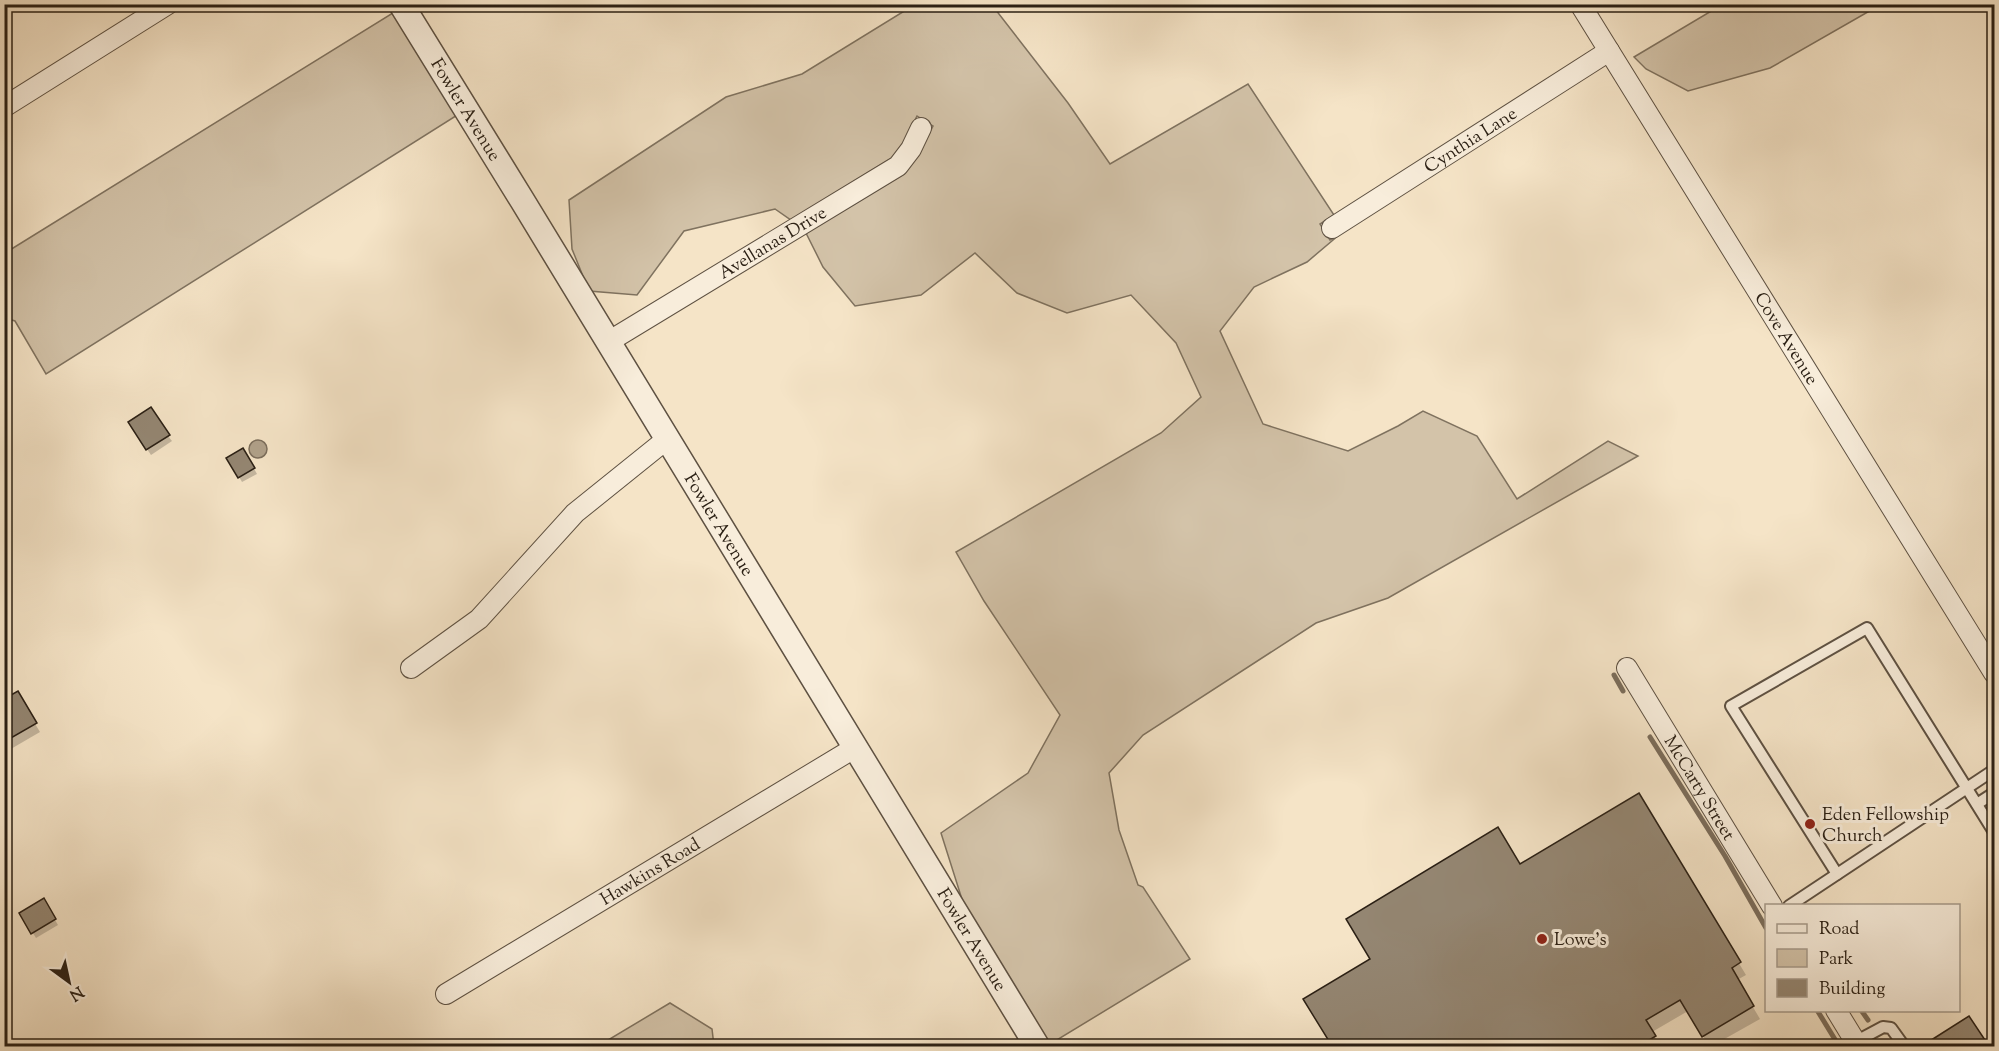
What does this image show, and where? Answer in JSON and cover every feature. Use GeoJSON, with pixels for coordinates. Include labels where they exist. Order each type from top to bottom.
{"type":"FeatureCollection","features":[{"type":"Feature","properties":{"kind":"street"},"geometry":{"type":"LineString","coordinates":[[4,106],[168,4]]}},
{"type":"Feature","properties":{"kind":"street","name":"Fowler Avenue"},"geometry":{"type":"LineString","coordinates":[[401,4],[1037,1047]]}},
{"type":"Feature","properties":{"kind":"street","name":"Cove Avenue"},"geometry":{"type":"LineString","coordinates":[[1580,4],[1987,645],[1995,673]]}},
{"type":"Feature","properties":{"kind":"street","name":"Cynthia Lane"},"geometry":{"type":"LineString","coordinates":[[1332,228],[1609,51]]}},
{"type":"Feature","properties":{"kind":"street","name":"Avellanas Drive"},"geometry":{"type":"LineString","coordinates":[[608,342],[898,166],[911,149],[921,128]]}},
{"type":"Feature","properties":{"kind":"street"},"geometry":{"type":"LineString","coordinates":[[411,668],[479,620],[575,513],[667,439]]}},
{"type":"Feature","properties":{"kind":"street","name":"McCarty Street"},"geometry":{"type":"LineString","coordinates":[[1627,668],[1771,904]]}},
{"type":"Feature","properties":{"kind":"street","name":"Hawkins Road"},"geometry":{"type":"LineString","coordinates":[[446,994],[855,747]]}},
{"type":"Feature","properties":{"kind":"street"},"geometry":{"type":"LineString","coordinates":[[1837,1012],[1857,1045]]}},
{"type":"Feature","properties":{"kind":"lane"},"geometry":{"type":"LineString","coordinates":[[1836,874],[1731,706],[1867,628],[1995,832]]}},
{"type":"Feature","properties":{"kind":"lane"},"geometry":{"type":"LineString","coordinates":[[1792,904],[1995,770]]}},
{"type":"Feature","properties":{"kind":"lane"},"geometry":{"type":"LineString","coordinates":[[1977,804],[1995,793]]}},
{"type":"Feature","properties":{"kind":"lane"},"geometry":{"type":"LineString","coordinates":[[1857,1045],[1883,1027],[1891,1028],[1904,1047]]}},
{"type":"Feature","properties":{"kind":"green space"},"geometry":{"type":"Polygon","coordinates":[[[1723,4],[1880,5],[1770,68],[1688,91],[1646,69],[1634,57],[1723,4]]]}},
{"type":"Feature","properties":{"kind":"green space"},"geometry":{"type":"Polygon","coordinates":[[[914,5],[992,5],[1068,103],[1110,164],[1248,84],[1334,215],[1320,224],[1330,240],[1339,235],[1307,262],[1254,287],[1220,331],[1263,424],[1348,451],[1423,411],[1477,436],[1517,499],[1608,441],[1638,456],[1388,598],[1316,623],[1143,735],[1109,773],[1119,830],[1138,885],[1143,887],[1190,959],[1047,1046],[966,912],[941,833],[1028,773],[1060,715],[984,601],[956,552],[1161,433],[1201,397],[1176,343],[1131,295],[1067,313],[1017,293],[975,253],[921,295],[855,306],[823,267],[806,233],[904,174],[919,154],[933,126],[917,116],[892,158],[791,220],[775,209],[684,231],[637,295],[589,291],[572,249],[569,200],[726,97],[802,74],[914,5]]]}},
{"type":"Feature","properties":{"kind":"green space"},"geometry":{"type":"Polygon","coordinates":[[[396,11],[459,114],[46,374],[15,321],[5,318],[5,253],[396,11]]]}},
{"type":"Feature","properties":{"kind":"green space"},"geometry":{"type":"Polygon","coordinates":[[[670,1003],[712,1029],[714,1046],[598,1046],[670,1003]]]}},
{"type":"Feature","properties":{"kind":"shaded area"},"geometry":{"type":"Polygon","coordinates":[[[258,440],[264,443],[267,449],[264,455],[258,458],[252,455],[249,449],[252,443],[258,440]]]}},
{"type":"Feature","properties":{"kind":"building"},"geometry":{"type":"Polygon","coordinates":[[[151,407],[170,435],[146,450],[128,422],[151,407]]]}},
{"type":"Feature","properties":{"kind":"building"},"geometry":{"type":"Polygon","coordinates":[[[243,448],[255,468],[238,478],[226,458],[243,448]]]}},
{"type":"Feature","properties":{"kind":"building"},"geometry":{"type":"Polygon","coordinates":[[[18,691],[37,723],[4,742],[4,699],[18,691]]]}},
{"type":"Feature","properties":{"kind":"building","name":"Lowe's"},"geometry":{"type":"Polygon","coordinates":[[[1639,793],[1741,962],[1732,968],[1754,1006],[1702,1037],[1680,1000],[1646,1020],[1656,1036],[1639,1046],[1332,1046],[1303,999],[1370,959],[1346,919],[1498,827],[1520,864],[1639,793]]]}},
{"type":"Feature","properties":{"kind":"building"},"geometry":{"type":"Polygon","coordinates":[[[44,898],[56,919],[31,934],[19,913],[44,898]]]}},
{"type":"Feature","properties":{"kind":"building"},"geometry":{"type":"Polygon","coordinates":[[[1969,1016],[1989,1046],[1927,1046],[1925,1044],[1969,1016]]]}},
{"type":"Feature","properties":{"kind":"waterway"},"geometry":{"type":"LineString","coordinates":[[1614,675],[1623,691]]}},
{"type":"Feature","properties":{"kind":"waterway"},"geometry":{"type":"LineString","coordinates":[[1650,737],[1725,856],[1765,926]]}},
{"type":"Feature","properties":{"kind":"waterway"},"geometry":{"type":"LineString","coordinates":[[1818,1012],[1839,1046]]}},
{"type":"Feature","properties":{"kind":"waterway"},"geometry":{"type":"LineString","coordinates":[[1862,1012],[1868,1020]]}},
{"type":"Feature","properties":{"kind":"place","name":"Eden Fellowship Church"},"geometry":{"type":"Point","coordinates":[1810,824]}},
{"type":"Feature","properties":{"kind":"place","name":"Lowe's"},"geometry":{"type":"Point","coordinates":[1542,939]}}]}
